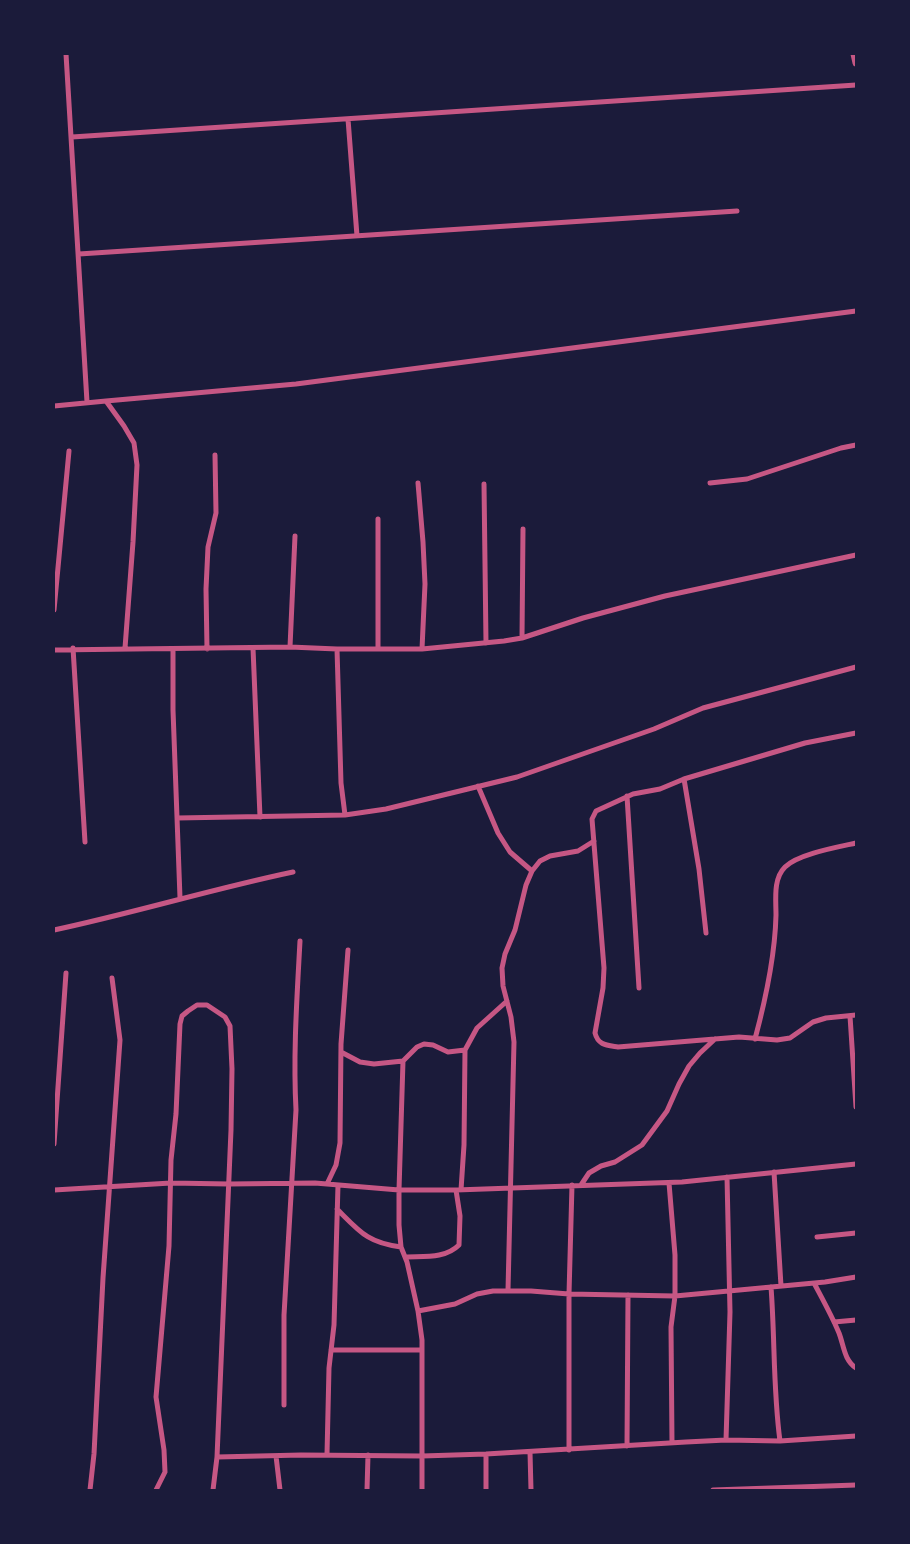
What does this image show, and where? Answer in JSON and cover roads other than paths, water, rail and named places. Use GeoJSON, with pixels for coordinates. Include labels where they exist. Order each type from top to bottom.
{"type":"FeatureCollection","features":[{"type":"Feature","properties":{"kind":"street"},"geometry":{"type":"LineString","coordinates":[[66,54],[87,402]]}},
{"type":"Feature","properties":{"kind":"street"},"geometry":{"type":"LineString","coordinates":[[854,54],[856,63]]}},
{"type":"Feature","properties":{"kind":"street"},"geometry":{"type":"LineString","coordinates":[[72,137],[856,85]]}},
{"type":"Feature","properties":{"kind":"street"},"geometry":{"type":"LineString","coordinates":[[348,119],[357,236]]}},
{"type":"Feature","properties":{"kind":"street"},"geometry":{"type":"LineString","coordinates":[[79,254],[738,211]]}},
{"type":"Feature","properties":{"kind":"street"},"geometry":{"type":"LineString","coordinates":[[54,406],[296,384],[856,311]]}},
{"type":"Feature","properties":{"kind":"street"},"geometry":{"type":"LineString","coordinates":[[106,401],[134,443],[137,464],[125,648]]}},
{"type":"Feature","properties":{"kind":"street"},"geometry":{"type":"LineString","coordinates":[[710,483],[747,479],[834,450],[856,445]]}},
{"type":"Feature","properties":{"kind":"street"},"geometry":{"type":"LineString","coordinates":[[54,610],[69,451]]}},
{"type":"Feature","properties":{"kind":"street"},"geometry":{"type":"LineString","coordinates":[[207,649],[206,589],[208,547],[216,513],[215,455]]}},
{"type":"Feature","properties":{"kind":"street"},"geometry":{"type":"LineString","coordinates":[[418,483],[425,584],[422,649]]}},
{"type":"Feature","properties":{"kind":"street"},"geometry":{"type":"LineString","coordinates":[[484,484],[486,643]]}},
{"type":"Feature","properties":{"kind":"street"},"geometry":{"type":"LineString","coordinates":[[378,519],[378,649]]}},
{"type":"Feature","properties":{"kind":"street"},"geometry":{"type":"LineString","coordinates":[[522,638],[523,529]]}},
{"type":"Feature","properties":{"kind":"street"},"geometry":{"type":"LineString","coordinates":[[290,647],[295,536]]}},
{"type":"Feature","properties":{"kind":"street"},"geometry":{"type":"LineString","coordinates":[[54,650],[73,648],[207,649],[290,647],[422,649],[486,643],[522,638],[641,602],[856,555]]}},
{"type":"Feature","properties":{"kind":"street"},"geometry":{"type":"LineString","coordinates":[[73,648],[85,842]]}},
{"type":"Feature","properties":{"kind":"street"},"geometry":{"type":"LineString","coordinates":[[253,648],[260,817]]}},
{"type":"Feature","properties":{"kind":"street"},"geometry":{"type":"LineString","coordinates":[[174,649],[173,710],[180,898]]}},
{"type":"Feature","properties":{"kind":"street"},"geometry":{"type":"LineString","coordinates":[[337,649],[341,783],[344,814]]}},
{"type":"Feature","properties":{"kind":"street"},"geometry":{"type":"LineString","coordinates":[[177,818],[344,814],[386,809],[517,777],[654,729],[703,708],[856,667]]}},
{"type":"Feature","properties":{"kind":"street"},"geometry":{"type":"LineString","coordinates":[[856,733],[806,743],[684,779],[660,789],[627,796],[594,813],[592,819],[604,968],[603,988],[595,1033],[597,1040],[603,1045],[618,1047],[739,1037],[777,1040],[790,1038],[813,1022],[826,1018],[856,1015]]}},
{"type":"Feature","properties":{"kind":"street"},"geometry":{"type":"LineString","coordinates":[[684,779],[699,869],[706,933]]}},
{"type":"Feature","properties":{"kind":"street"},"geometry":{"type":"LineString","coordinates":[[478,786],[498,833],[510,852],[532,871]]}},
{"type":"Feature","properties":{"kind":"street"},"geometry":{"type":"LineString","coordinates":[[627,796],[640,988]]}},
{"type":"Feature","properties":{"kind":"street"},"geometry":{"type":"LineString","coordinates":[[508,1290],[514,1042],[511,1017],[502,986],[502,968],[505,954],[515,930],[526,885],[532,871],[540,861],[550,856],[578,851],[594,841]]}},
{"type":"Feature","properties":{"kind":"street"},"geometry":{"type":"LineString","coordinates":[[755,1039],[767,993],[775,943],[778,877],[792,861],[831,848],[856,844]]}},
{"type":"Feature","properties":{"kind":"street"},"geometry":{"type":"LineString","coordinates":[[54,930],[94,922],[180,898],[293,872]]}},
{"type":"Feature","properties":{"kind":"street"},"geometry":{"type":"LineString","coordinates":[[284,1406],[284,1315],[293,1184],[296,1110],[294,1078],[295,1042],[300,941]]}},
{"type":"Feature","properties":{"kind":"street"},"geometry":{"type":"LineString","coordinates":[[327,1184],[336,1165],[340,1143],[341,1052],[348,950]]}},
{"type":"Feature","properties":{"kind":"street"},"geometry":{"type":"LineString","coordinates":[[54,1144],[66,973]]}},
{"type":"Feature","properties":{"kind":"street"},"geometry":{"type":"LineString","coordinates":[[90,1490],[94,1454],[103,1278],[120,1040],[112,978]]}},
{"type":"Feature","properties":{"kind":"street"},"geometry":{"type":"LineString","coordinates":[[405,1258],[444,1255],[453,1252],[459,1245],[460,1216],[458,1190],[464,1145],[464,1050],[477,1028],[507,1001]]}},
{"type":"Feature","properties":{"kind":"street"},"geometry":{"type":"LineString","coordinates":[[156,1490],[165,1472],[164,1450],[156,1398],[169,1246],[171,1160],[176,1114],[180,1024],[182,1016],[188,1010],[198,1005],[207,1005],[226,1017],[230,1026],[232,1069],[217,1457],[213,1490]]}},
{"type":"Feature","properties":{"kind":"street"},"geometry":{"type":"LineString","coordinates":[[850,1016],[856,1107]]}},
{"type":"Feature","properties":{"kind":"street"},"geometry":{"type":"LineString","coordinates":[[581,1185],[589,1173],[601,1166],[615,1162],[642,1145],[666,1111],[689,1066],[716,1039]]}},
{"type":"Feature","properties":{"kind":"street"},"geometry":{"type":"LineString","coordinates":[[422,1490],[421,1350],[418,1311],[401,1247],[399,1190],[403,1061],[410,1052],[424,1044],[433,1045],[448,1052],[464,1050]]}},
{"type":"Feature","properties":{"kind":"street"},"geometry":{"type":"LineString","coordinates":[[341,1052],[360,1062],[374,1064],[403,1061]]}},
{"type":"Feature","properties":{"kind":"street"},"geometry":{"type":"LineString","coordinates":[[54,1190],[171,1183],[327,1184],[399,1190],[458,1190],[669,1183],[856,1164]]}},
{"type":"Feature","properties":{"kind":"street"},"geometry":{"type":"LineString","coordinates":[[774,1172],[781,1286]]}},
{"type":"Feature","properties":{"kind":"street"},"geometry":{"type":"LineString","coordinates":[[726,1440],[730,1312],[727,1178]]}},
{"type":"Feature","properties":{"kind":"street"},"geometry":{"type":"LineString","coordinates":[[669,1183],[675,1255],[671,1327],[672,1443]]}},
{"type":"Feature","properties":{"kind":"street"},"geometry":{"type":"LineString","coordinates":[[327,1454],[329,1368],[334,1325],[338,1185]]}},
{"type":"Feature","properties":{"kind":"street"},"geometry":{"type":"LineString","coordinates":[[569,1450],[572,1185]]}},
{"type":"Feature","properties":{"kind":"street"},"geometry":{"type":"LineString","coordinates":[[337,1209],[369,1239],[401,1247]]}},
{"type":"Feature","properties":{"kind":"street"},"geometry":{"type":"LineString","coordinates":[[817,1237],[856,1234]]}},
{"type":"Feature","properties":{"kind":"street"},"geometry":{"type":"LineString","coordinates":[[418,1311],[455,1304],[477,1294],[508,1290],[570,1294],[674,1296],[856,1278]]}},
{"type":"Feature","properties":{"kind":"street"},"geometry":{"type":"LineString","coordinates":[[814,1283],[840,1334],[845,1353],[856,1368]]}},
{"type":"Feature","properties":{"kind":"street"},"geometry":{"type":"LineString","coordinates":[[771,1287],[775,1329],[776,1410],[780,1441]]}},
{"type":"Feature","properties":{"kind":"street"},"geometry":{"type":"LineString","coordinates":[[628,1295],[628,1446]]}},
{"type":"Feature","properties":{"kind":"street"},"geometry":{"type":"LineString","coordinates":[[834,1322],[856,1320]]}},
{"type":"Feature","properties":{"kind":"street"},"geometry":{"type":"LineString","coordinates":[[331,1350],[421,1350]]}},
{"type":"Feature","properties":{"kind":"street"},"geometry":{"type":"LineString","coordinates":[[217,1457],[327,1454],[422,1456],[486,1454],[726,1440],[780,1441],[856,1436]]}},
{"type":"Feature","properties":{"kind":"street"},"geometry":{"type":"LineString","coordinates":[[530,1452],[531,1490]]}},
{"type":"Feature","properties":{"kind":"street"},"geometry":{"type":"LineString","coordinates":[[486,1454],[486,1490]]}},
{"type":"Feature","properties":{"kind":"street"},"geometry":{"type":"LineString","coordinates":[[367,1490],[368,1455]]}},
{"type":"Feature","properties":{"kind":"street"},"geometry":{"type":"LineString","coordinates":[[276,1456],[280,1490]]}},
{"type":"Feature","properties":{"kind":"street"},"geometry":{"type":"LineString","coordinates":[[713,1490],[856,1485]]}}]}
